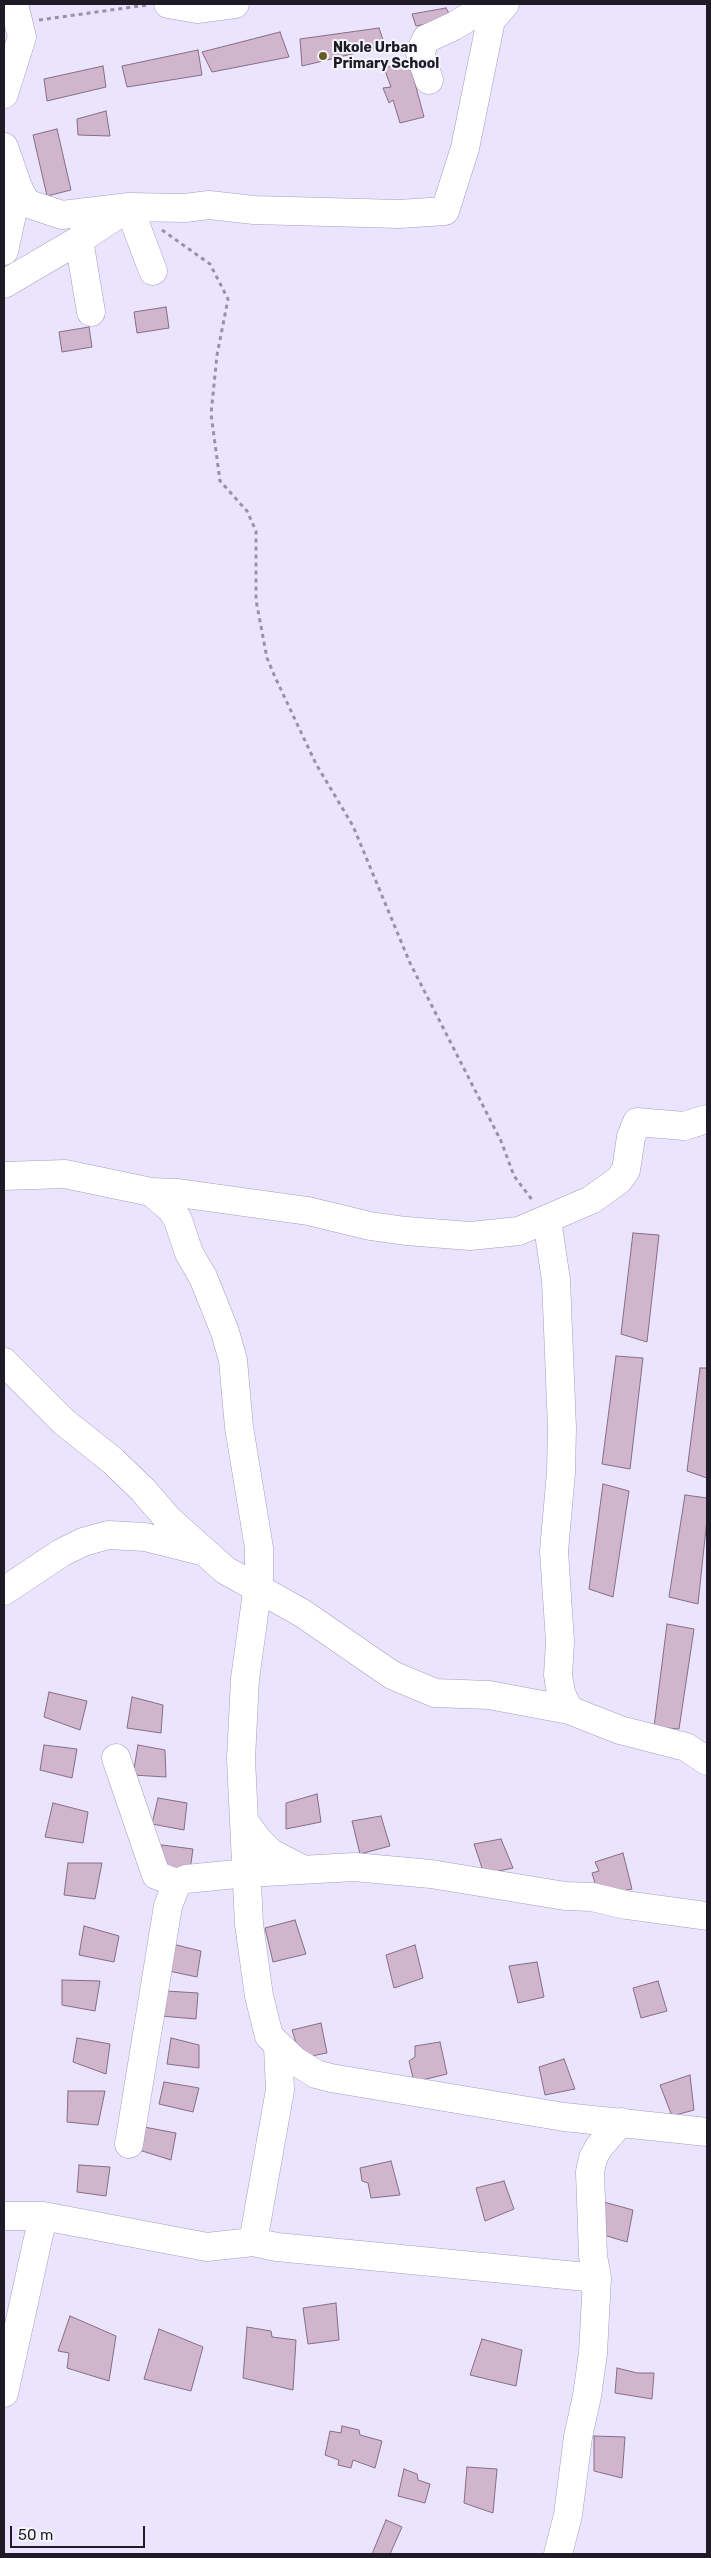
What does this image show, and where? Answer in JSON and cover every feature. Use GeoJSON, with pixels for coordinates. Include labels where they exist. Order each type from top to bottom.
{"type":"FeatureCollection","features":[{"type":"Feature","properties":{"kind":"street"},"geometry":{"type":"LineString","coordinates":[[168,4],[197,9],[235,4]]}},
{"type":"Feature","properties":{"kind":"street"},"geometry":{"type":"LineString","coordinates":[[429,80],[420,53],[426,39],[454,26],[490,4]]}},
{"type":"Feature","properties":{"kind":"street"},"geometry":{"type":"LineString","coordinates":[[4,147],[18,187],[26,202],[62,215],[130,207],[185,208],[209,205],[254,210],[399,214],[445,212],[465,148],[491,20],[505,4]]}},
{"type":"Feature","properties":{"kind":"street"},"geometry":{"type":"LineString","coordinates":[[4,94],[22,37],[16,13]]}},
{"type":"Feature","properties":{"kind":"street"},"geometry":{"type":"LineString","coordinates":[[4,250],[18,187]]}},
{"type":"Feature","properties":{"kind":"street"},"geometry":{"type":"LineString","coordinates":[[4,284],[130,207]]}},
{"type":"Feature","properties":{"kind":"street"},"geometry":{"type":"LineString","coordinates":[[130,207],[153,271]]}},
{"type":"Feature","properties":{"kind":"street"},"geometry":{"type":"LineString","coordinates":[[78,240],[91,312]]}},
{"type":"Feature","properties":{"kind":"street"},"geometry":{"type":"LineString","coordinates":[[4,1176],[65,1174],[151,1192],[178,1193],[308,1211],[370,1226],[470,1236],[519,1231],[591,1200],[619,1180],[626,1170],[631,1137],[637,1122],[684,1126],[707,1119]]}},
{"type":"Feature","properties":{"kind":"street"},"geometry":{"type":"LineString","coordinates":[[151,1192],[171,1209],[178,1220],[189,1253],[202,1277],[225,1332],[232,1360],[239,1427],[259,1548],[257,1587],[245,1679],[241,1759],[249,1924],[259,1996],[264,2023],[269,2036],[278,2047],[316,2074],[564,2117],[707,2132]]}},
{"type":"Feature","properties":{"kind":"street"},"geometry":{"type":"LineString","coordinates":[[547,1220],[556,1280],[561,1396],[561,1472],[554,1551],[560,1642],[558,1675],[560,1693],[570,1710]]}},
{"type":"Feature","properties":{"kind":"street"},"geometry":{"type":"LineString","coordinates":[[4,1362],[64,1422],[90,1442],[143,1490],[168,1518],[225,1570],[302,1613],[392,1675],[419,1688],[436,1693],[489,1695],[570,1710],[620,1730],[686,1747],[707,1761]]}},
{"type":"Feature","properties":{"kind":"street"},"geometry":{"type":"LineString","coordinates":[[4,1591],[60,1554],[83,1542],[108,1535],[145,1538],[203,1551]]}},
{"type":"Feature","properties":{"kind":"street"},"geometry":{"type":"LineString","coordinates":[[116,1758],[156,1875],[177,1883],[193,1877],[354,1867],[431,1874],[540,1893],[592,1897],[626,1905],[707,1916]]}},
{"type":"Feature","properties":{"kind":"street"},"geometry":{"type":"LineString","coordinates":[[244,1821],[257,1840],[271,1854],[302,1869]]}},
{"type":"Feature","properties":{"kind":"street"},"geometry":{"type":"LineString","coordinates":[[129,2144],[168,1906],[177,1883]]}},
{"type":"Feature","properties":{"kind":"street"},"geometry":{"type":"LineString","coordinates":[[253,2242],[280,2090],[278,2047]]}},
{"type":"Feature","properties":{"kind":"street"},"geometry":{"type":"LineString","coordinates":[[280,2090],[316,2074]]}},
{"type":"Feature","properties":{"kind":"street"},"geometry":{"type":"LineString","coordinates":[[558,2554],[568,2515],[578,2437],[587,2396],[597,2278],[593,2256],[592,2206],[589,2186],[592,2158],[584,2137],[564,2117]]}},
{"type":"Feature","properties":{"kind":"street"},"geometry":{"type":"LineString","coordinates":[[592,2158],[620,2122]]}},
{"type":"Feature","properties":{"kind":"street"},"geometry":{"type":"LineString","coordinates":[[4,2216],[43,2216],[207,2247],[253,2242],[277,2248],[597,2278]]}},
{"type":"Feature","properties":{"kind":"street"},"geometry":{"type":"LineString","coordinates":[[4,2393],[43,2216]]}},
{"type":"Feature","properties":{"kind":"path"},"geometry":{"type":"LineString","coordinates":[[16,13],[155,4]]}},
{"type":"Feature","properties":{"kind":"path"},"geometry":{"type":"LineString","coordinates":[[130,207],[210,264],[228,299],[218,355],[212,414],[220,481],[247,510],[256,531],[256,600],[268,658],[316,764],[354,826],[410,963],[501,1141],[514,1176],[547,1220]]}},
{"type":"Feature","properties":{"kind":"building"},"geometry":{"type":"Polygon","coordinates":[[[446,8],[452,19],[416,26],[412,14],[446,8]]]}},
{"type":"Feature","properties":{"kind":"building","name":"Nkole Urban Primary School"},"geometry":{"type":"Polygon","coordinates":[[[379,28],[385,46],[302,66],[300,39],[379,28]]]}},
{"type":"Feature","properties":{"kind":"building"},"geometry":{"type":"Polygon","coordinates":[[[280,32],[289,57],[212,72],[202,52],[280,32]]]}},
{"type":"Feature","properties":{"kind":"building"},"geometry":{"type":"Polygon","coordinates":[[[198,50],[202,75],[127,87],[122,66],[198,50]]]}},
{"type":"Feature","properties":{"kind":"building"},"geometry":{"type":"Polygon","coordinates":[[[409,61],[424,117],[400,123],[393,100],[389,103],[383,88],[391,87],[384,68],[409,61]]]}},
{"type":"Feature","properties":{"kind":"building"},"geometry":{"type":"Polygon","coordinates":[[[103,66],[106,87],[47,101],[44,79],[103,66]]]}},
{"type":"Feature","properties":{"kind":"building"},"geometry":{"type":"Polygon","coordinates":[[[106,111],[110,136],[78,135],[77,119],[106,111]]]}},
{"type":"Feature","properties":{"kind":"building"},"geometry":{"type":"Polygon","coordinates":[[[57,129],[71,190],[47,196],[33,135],[57,129]]]}},
{"type":"Feature","properties":{"kind":"building"},"geometry":{"type":"Polygon","coordinates":[[[166,307],[169,328],[137,333],[134,312],[166,307]]]}},
{"type":"Feature","properties":{"kind":"building"},"geometry":{"type":"Polygon","coordinates":[[[89,327],[92,347],[62,352],[59,332],[89,327]]]}},
{"type":"Feature","properties":{"kind":"building"},"geometry":{"type":"Polygon","coordinates":[[[633,1233],[659,1235],[647,1342],[621,1334],[633,1233]]]}},
{"type":"Feature","properties":{"kind":"building"},"geometry":{"type":"Polygon","coordinates":[[[616,1356],[643,1358],[630,1469],[602,1464],[616,1356]]]}},
{"type":"Feature","properties":{"kind":"building"},"geometry":{"type":"Polygon","coordinates":[[[700,1368],[707,1368],[707,1478],[687,1471],[700,1368]]]}},
{"type":"Feature","properties":{"kind":"building"},"geometry":{"type":"Polygon","coordinates":[[[603,1484],[629,1491],[613,1597],[589,1589],[603,1484]]]}},
{"type":"Feature","properties":{"kind":"building"},"geometry":{"type":"Polygon","coordinates":[[[685,1495],[707,1498],[707,1519],[698,1604],[669,1597],[685,1495]]]}},
{"type":"Feature","properties":{"kind":"building"},"geometry":{"type":"Polygon","coordinates":[[[667,1624],[694,1629],[679,1729],[654,1727],[667,1624]]]}},
{"type":"Feature","properties":{"kind":"building"},"geometry":{"type":"Polygon","coordinates":[[[49,1692],[87,1701],[80,1730],[44,1717],[49,1692]]]}},
{"type":"Feature","properties":{"kind":"building"},"geometry":{"type":"Polygon","coordinates":[[[132,1697],[163,1705],[161,1733],[127,1728],[132,1697]]]}},
{"type":"Feature","properties":{"kind":"building"},"geometry":{"type":"Polygon","coordinates":[[[44,1745],[77,1749],[72,1778],[40,1770],[44,1745]]]}},
{"type":"Feature","properties":{"kind":"building"},"geometry":{"type":"Polygon","coordinates":[[[138,1745],[165,1750],[166,1777],[133,1775],[138,1745]]]}},
{"type":"Feature","properties":{"kind":"building"},"geometry":{"type":"Polygon","coordinates":[[[317,1794],[321,1822],[286,1829],[286,1803],[317,1794]]]}},
{"type":"Feature","properties":{"kind":"building"},"geometry":{"type":"Polygon","coordinates":[[[158,1798],[187,1803],[184,1830],[152,1824],[158,1798]]]}},
{"type":"Feature","properties":{"kind":"building"},"geometry":{"type":"Polygon","coordinates":[[[53,1803],[88,1812],[83,1843],[45,1837],[53,1803]]]}},
{"type":"Feature","properties":{"kind":"building"},"geometry":{"type":"Polygon","coordinates":[[[381,1816],[390,1846],[360,1854],[352,1821],[381,1816]]]}},
{"type":"Feature","properties":{"kind":"building"},"geometry":{"type":"Polygon","coordinates":[[[501,1839],[513,1868],[484,1874],[474,1844],[501,1839]]]}},
{"type":"Feature","properties":{"kind":"building"},"geometry":{"type":"Polygon","coordinates":[[[162,1845],[193,1849],[189,1877],[158,1876],[162,1845]]]}},
{"type":"Feature","properties":{"kind":"building"},"geometry":{"type":"Polygon","coordinates":[[[623,1853],[632,1889],[599,1896],[592,1873],[599,1871],[595,1862],[623,1853]]]}},
{"type":"Feature","properties":{"kind":"building"},"geometry":{"type":"Polygon","coordinates":[[[68,1863],[102,1863],[95,1899],[64,1895],[68,1863]]]}},
{"type":"Feature","properties":{"kind":"building"},"geometry":{"type":"Polygon","coordinates":[[[295,1920],[306,1954],[273,1962],[265,1928],[295,1920]]]}},
{"type":"Feature","properties":{"kind":"building"},"geometry":{"type":"Polygon","coordinates":[[[84,1926],[119,1936],[114,1962],[79,1955],[84,1926]]]}},
{"type":"Feature","properties":{"kind":"building"},"geometry":{"type":"Polygon","coordinates":[[[172,1944],[201,1951],[197,1977],[169,1971],[172,1944]]]}},
{"type":"Feature","properties":{"kind":"building"},"geometry":{"type":"Polygon","coordinates":[[[415,1945],[423,1978],[394,1988],[386,1955],[415,1945]]]}},
{"type":"Feature","properties":{"kind":"building"},"geometry":{"type":"Polygon","coordinates":[[[537,1962],[544,1997],[518,2003],[509,1966],[537,1962]]]}},
{"type":"Feature","properties":{"kind":"building"},"geometry":{"type":"Polygon","coordinates":[[[62,1980],[100,1981],[95,2011],[62,2005],[62,1980]]]}},
{"type":"Feature","properties":{"kind":"building"},"geometry":{"type":"Polygon","coordinates":[[[658,1981],[667,2011],[641,2018],[633,1988],[658,1981]]]}},
{"type":"Feature","properties":{"kind":"building"},"geometry":{"type":"Polygon","coordinates":[[[166,1991],[198,1993],[196,2019],[161,2016],[166,1991]]]}},
{"type":"Feature","properties":{"kind":"building"},"geometry":{"type":"Polygon","coordinates":[[[321,2023],[327,2053],[301,2058],[292,2030],[321,2023]]]}},
{"type":"Feature","properties":{"kind":"building"},"geometry":{"type":"Polygon","coordinates":[[[77,2038],[110,2044],[106,2074],[73,2062],[77,2038]]]}},
{"type":"Feature","properties":{"kind":"building"},"geometry":{"type":"Polygon","coordinates":[[[171,2038],[199,2045],[199,2068],[167,2064],[171,2038]]]}},
{"type":"Feature","properties":{"kind":"building"},"geometry":{"type":"Polygon","coordinates":[[[440,2042],[447,2074],[414,2082],[409,2061],[415,2057],[415,2046],[440,2042]]]}},
{"type":"Feature","properties":{"kind":"building"},"geometry":{"type":"Polygon","coordinates":[[[564,2059],[575,2089],[545,2095],[539,2067],[564,2059]]]}},
{"type":"Feature","properties":{"kind":"building"},"geometry":{"type":"Polygon","coordinates":[[[690,2075],[694,2110],[672,2116],[660,2085],[690,2075]]]}},
{"type":"Feature","properties":{"kind":"building"},"geometry":{"type":"Polygon","coordinates":[[[164,2082],[199,2088],[193,2112],[159,2104],[164,2082]]]}},
{"type":"Feature","properties":{"kind":"building"},"geometry":{"type":"Polygon","coordinates":[[[68,2091],[105,2091],[98,2125],[67,2122],[68,2091]]]}},
{"type":"Feature","properties":{"kind":"building"},"geometry":{"type":"Polygon","coordinates":[[[144,2127],[176,2133],[171,2160],[139,2150],[144,2127]]]}},
{"type":"Feature","properties":{"kind":"building"},"geometry":{"type":"Polygon","coordinates":[[[391,2161],[400,2195],[371,2198],[368,2183],[362,2181],[360,2168],[391,2161]]]}},
{"type":"Feature","properties":{"kind":"building"},"geometry":{"type":"Polygon","coordinates":[[[79,2165],[110,2167],[106,2196],[77,2192],[79,2165]]]}},
{"type":"Feature","properties":{"kind":"building"},"geometry":{"type":"Polygon","coordinates":[[[504,2181],[514,2209],[485,2221],[476,2188],[504,2181]]]}},
{"type":"Feature","properties":{"kind":"building"},"geometry":{"type":"Polygon","coordinates":[[[604,2202],[633,2210],[627,2242],[597,2233],[604,2202]]]}},
{"type":"Feature","properties":{"kind":"building"},"geometry":{"type":"Polygon","coordinates":[[[336,2303],[339,2340],[308,2344],[303,2308],[336,2303]]]}},
{"type":"Feature","properties":{"kind":"building"},"geometry":{"type":"Polygon","coordinates":[[[70,2316],[116,2336],[109,2381],[67,2368],[69,2353],[58,2351],[70,2316]]]}},
{"type":"Feature","properties":{"kind":"building"},"geometry":{"type":"Polygon","coordinates":[[[247,2327],[271,2331],[272,2337],[296,2340],[293,2390],[243,2378],[247,2327]]]}},
{"type":"Feature","properties":{"kind":"building"},"geometry":{"type":"Polygon","coordinates":[[[159,2329],[203,2347],[191,2391],[144,2379],[159,2329]]]}},
{"type":"Feature","properties":{"kind":"building"},"geometry":{"type":"Polygon","coordinates":[[[482,2339],[522,2350],[516,2386],[470,2375],[482,2339]]]}},
{"type":"Feature","properties":{"kind":"building"},"geometry":{"type":"Polygon","coordinates":[[[617,2368],[637,2373],[654,2373],[652,2399],[615,2393],[617,2368]]]}},
{"type":"Feature","properties":{"kind":"building"},"geometry":{"type":"Polygon","coordinates":[[[342,2426],[359,2430],[360,2435],[382,2441],[375,2468],[353,2460],[351,2468],[338,2465],[339,2460],[325,2455],[330,2431],[341,2433],[342,2426]]]}},
{"type":"Feature","properties":{"kind":"building"},"geometry":{"type":"Polygon","coordinates":[[[594,2436],[625,2437],[622,2478],[594,2471],[594,2436]]]}},
{"type":"Feature","properties":{"kind":"building"},"geometry":{"type":"Polygon","coordinates":[[[467,2467],[497,2469],[493,2513],[464,2503],[467,2467]]]}},
{"type":"Feature","properties":{"kind":"building"},"geometry":{"type":"Polygon","coordinates":[[[404,2469],[417,2474],[418,2480],[430,2484],[425,2503],[398,2496],[404,2469]]]}},
{"type":"Feature","properties":{"kind":"building"},"geometry":{"type":"Polygon","coordinates":[[[386,2520],[402,2527],[390,2554],[372,2554],[386,2520]]]}},
{"type":"Feature","properties":{"kind":"place","name":"Nkole Urban Primary School"},"geometry":{"type":"Point","coordinates":[323,56]}}]}
